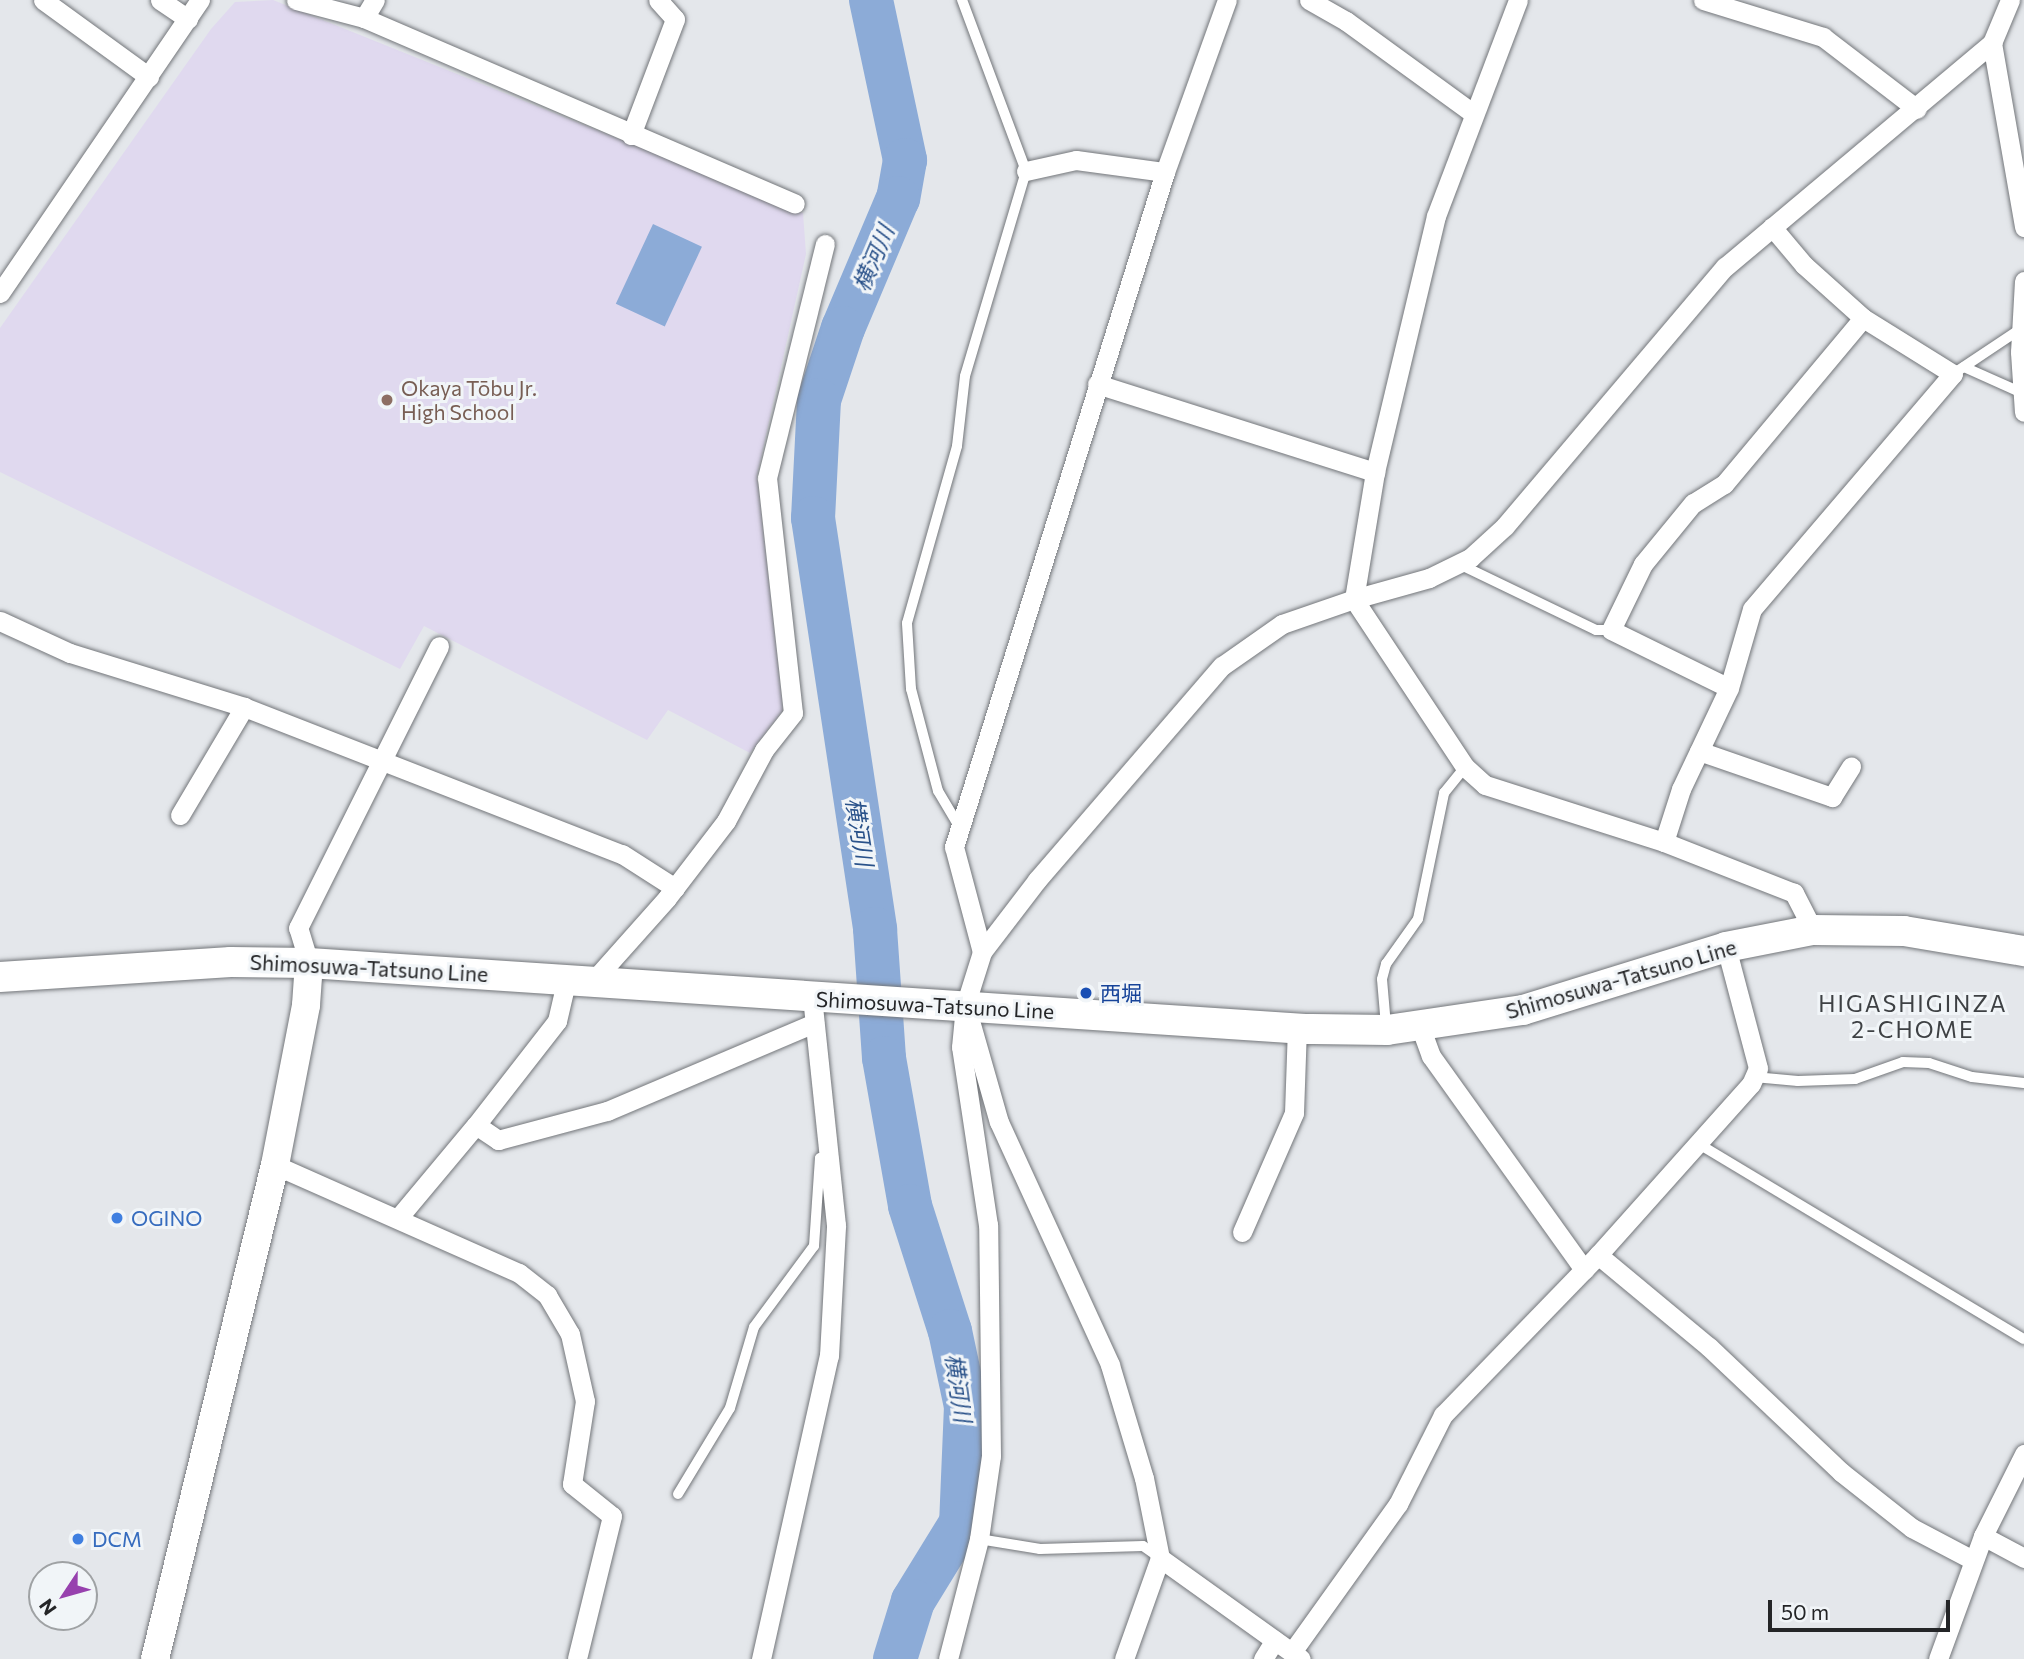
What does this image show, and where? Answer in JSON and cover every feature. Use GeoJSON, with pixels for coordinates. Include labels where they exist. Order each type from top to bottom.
{"type":"FeatureCollection","features":[{"type":"Feature","properties":{"kind":"main road","name":"Shimosuwa-Tatsuno Line"},"geometry":{"type":"LineString","coordinates":[[0,977],[231,962],[309,963],[580,979],[816,1007],[955,1006],[1297,1028],[1387,1030],[1523,1010],[1726,947],[1812,930],[1904,931],[2024,951]]}},
{"type":"Feature","properties":{"kind":"street"},"geometry":{"type":"LineString","coordinates":[[43,0],[149,77]]}},
{"type":"Feature","properties":{"kind":"street"},"geometry":{"type":"LineString","coordinates":[[160,0],[188,19]]}},
{"type":"Feature","properties":{"kind":"street"},"geometry":{"type":"LineString","coordinates":[[0,293],[200,0]]}},
{"type":"Feature","properties":{"kind":"street"},"geometry":{"type":"LineString","coordinates":[[296,0],[364,18],[795,204]]}},
{"type":"Feature","properties":{"kind":"street"},"geometry":{"type":"LineString","coordinates":[[364,18],[375,0]]}},
{"type":"Feature","properties":{"kind":"street"},"geometry":{"type":"LineString","coordinates":[[631,135],[675,19],[658,0]]}},
{"type":"Feature","properties":{"kind":"street"},"geometry":{"type":"LineString","coordinates":[[982,952],[958,876],[954,847],[1165,172],[1227,0]]}},
{"type":"Feature","properties":{"kind":"street"},"geometry":{"type":"LineString","coordinates":[[1309,0],[1346,21],[1474,114]]}},
{"type":"Feature","properties":{"kind":"street"},"geometry":{"type":"LineString","coordinates":[[1518,0],[1436,216],[1375,472],[1353,599],[1465,767],[1485,785],[1664,842],[1794,893],[1812,930]]}},
{"type":"Feature","properties":{"kind":"street"},"geometry":{"type":"LineString","coordinates":[[1703,0],[1823,37],[1917,109]]}},
{"type":"Feature","properties":{"kind":"street"},"geometry":{"type":"LineString","coordinates":[[948,1659],[979,1539],[991,1456],[988,1225],[955,1006],[982,952],[1037,880],[1222,666],[1282,624],[1353,599],[1429,578],[1459,564],[1505,526],[1725,267],[1917,109],[1992,43],[2010,0]]}},
{"type":"Feature","properties":{"kind":"street"},"geometry":{"type":"LineString","coordinates":[[1992,43],[2024,227]]}},
{"type":"Feature","properties":{"kind":"street"},"geometry":{"type":"LineString","coordinates":[[1026,171],[1076,160],[1165,172]]}},
{"type":"Feature","properties":{"kind":"street"},"geometry":{"type":"LineString","coordinates":[[1664,842],[1699,751],[1729,688],[1752,609],[1958,371],[1863,318],[1804,265],[1772,227]]}},
{"type":"Feature","properties":{"kind":"street"},"geometry":{"type":"LineString","coordinates":[[399,1217],[476,1125],[557,1021],[580,979],[675,888],[726,821],[764,750],[793,713],[767,478],[825,244]]}},
{"type":"Feature","properties":{"kind":"street"},"geometry":{"type":"LineString","coordinates":[[2024,281],[2021,392],[2024,412]]}},
{"type":"Feature","properties":{"kind":"street"},"geometry":{"type":"LineString","coordinates":[[1729,688],[1611,630],[1652,554],[1693,503],[1724,484],[1863,318]]}},
{"type":"Feature","properties":{"kind":"street"},"geometry":{"type":"LineString","coordinates":[[1097,384],[1375,472]]}},
{"type":"Feature","properties":{"kind":"street"},"geometry":{"type":"LineString","coordinates":[[0,621],[70,653],[244,707],[622,854],[675,888]]}},
{"type":"Feature","properties":{"kind":"street"},"geometry":{"type":"LineString","coordinates":[[155,1659],[275,1165],[306,1005],[309,963],[298,928],[439,646]]}},
{"type":"Feature","properties":{"kind":"street"},"geometry":{"type":"LineString","coordinates":[[180,815],[244,707]]}},
{"type":"Feature","properties":{"kind":"street"},"geometry":{"type":"LineString","coordinates":[[1699,751],[1832,797],[1851,768]]}},
{"type":"Feature","properties":{"kind":"street"},"geometry":{"type":"LineString","coordinates":[[1160,1558],[1296,1655],[1398,1504],[1443,1415],[1598,1255],[1699,1144],[1754,1077],[1758,1068],[1726,947]]}},
{"type":"Feature","properties":{"kind":"street"},"geometry":{"type":"LineString","coordinates":[[955,1006],[999,1122],[1110,1365],[1144,1478],[1160,1558],[1124,1659]]}},
{"type":"Feature","properties":{"kind":"street"},"geometry":{"type":"LineString","coordinates":[[476,1125],[498,1140],[607,1111],[816,1007],[836,1225],[829,1356],[761,1659]]}},
{"type":"Feature","properties":{"kind":"street"},"geometry":{"type":"LineString","coordinates":[[1420,1026],[1431,1056],[1584,1270]]}},
{"type":"Feature","properties":{"kind":"street"},"geometry":{"type":"LineString","coordinates":[[1242,1232],[1294,1113],[1297,1028]]}},
{"type":"Feature","properties":{"kind":"street"},"geometry":{"type":"LineString","coordinates":[[275,1165],[399,1217],[519,1273],[547,1295],[570,1334],[585,1401],[572,1484],[612,1516],[577,1659]]}},
{"type":"Feature","properties":{"kind":"street"},"geometry":{"type":"LineString","coordinates":[[1598,1255],[1709,1347],[1841,1472],[1912,1528],[1973,1560]]}},
{"type":"Feature","properties":{"kind":"street"},"geometry":{"type":"LineString","coordinates":[[1938,1659],[1983,1535],[2024,1454]]}},
{"type":"Feature","properties":{"kind":"street"},"geometry":{"type":"LineString","coordinates":[[1983,1535],[2024,1558]]}},
{"type":"Feature","properties":{"kind":"street"},"geometry":{"type":"LineString","coordinates":[[1263,1659],[1275,1640]]}},
{"type":"Feature","properties":{"kind":"lane"},"geometry":{"type":"LineString","coordinates":[[960,828],[937,791],[914,702],[906,623],[957,446],[965,376],[1026,171],[962,0]]}},
{"type":"Feature","properties":{"kind":"lane"},"geometry":{"type":"LineString","coordinates":[[1958,371],[2023,327]]}},
{"type":"Feature","properties":{"kind":"lane"},"geometry":{"type":"LineString","coordinates":[[1958,371],[2021,392]]}},
{"type":"Feature","properties":{"kind":"lane"},"geometry":{"type":"LineString","coordinates":[[1459,564],[1596,629],[1611,630]]}},
{"type":"Feature","properties":{"kind":"lane"},"geometry":{"type":"LineString","coordinates":[[1387,1030],[1381,979],[1386,964],[1418,919],[1444,793],[1465,767]]}},
{"type":"Feature","properties":{"kind":"lane"},"geometry":{"type":"LineString","coordinates":[[1754,1077],[1798,1081],[1855,1079],[1903,1062],[1928,1063],[1972,1077],[2024,1083]]}},
{"type":"Feature","properties":{"kind":"lane"},"geometry":{"type":"LineString","coordinates":[[1699,1144],[2024,1339]]}},
{"type":"Feature","properties":{"kind":"lane"},"geometry":{"type":"LineString","coordinates":[[678,1494],[730,1408],[754,1327],[814,1246],[820,1158],[829,1156]]}},
{"type":"Feature","properties":{"kind":"lane"},"geometry":{"type":"LineString","coordinates":[[979,1539],[1040,1549],[1143,1546],[1160,1558]]}},
{"type":"Feature","properties":{"kind":"shaded area","name":"Okaya Tōbu Jr. High School"},"geometry":{"type":"Polygon","coordinates":[[[273,0],[803,213],[806,254],[757,476],[783,710],[750,753],[668,710],[647,740],[424,626],[400,669],[0,472],[0,328],[211,29],[235,2],[273,0]]]}},
{"type":"Feature","properties":{"kind":"water"},"geometry":{"type":"Polygon","coordinates":[[[653,224],[702,247],[665,327],[616,304],[653,224]]]}},
{"type":"Feature","properties":{"kind":"waterway","name":"横河川"},"geometry":{"type":"LineString","coordinates":[[871,0],[905,160],[898,198],[843,328],[819,400],[813,518],[875,929],[884,1058],[910,1206],[950,1331],[966,1406],[961,1523],[913,1601],[895,1659]]}},
{"type":"Feature","properties":{"kind":"place","name":"Okaya Tōbu Jr. High School"},"geometry":{"type":"Point","coordinates":[387,400]}},
{"type":"Feature","properties":{"kind":"place","name":"西堀"},"geometry":{"type":"Point","coordinates":[1086,993]}},
{"type":"Feature","properties":{"kind":"place","name":"OGINO"},"geometry":{"type":"Point","coordinates":[117,1218]}},
{"type":"Feature","properties":{"kind":"place","name":"DCM"},"geometry":{"type":"Point","coordinates":[78,1539]}},
{"type":"Feature","properties":{"kind":"district","name":"HIGASHIGINZA 2-CHOME"},"geometry":{"type":"Point","coordinates":[1913,1016]}}]}
